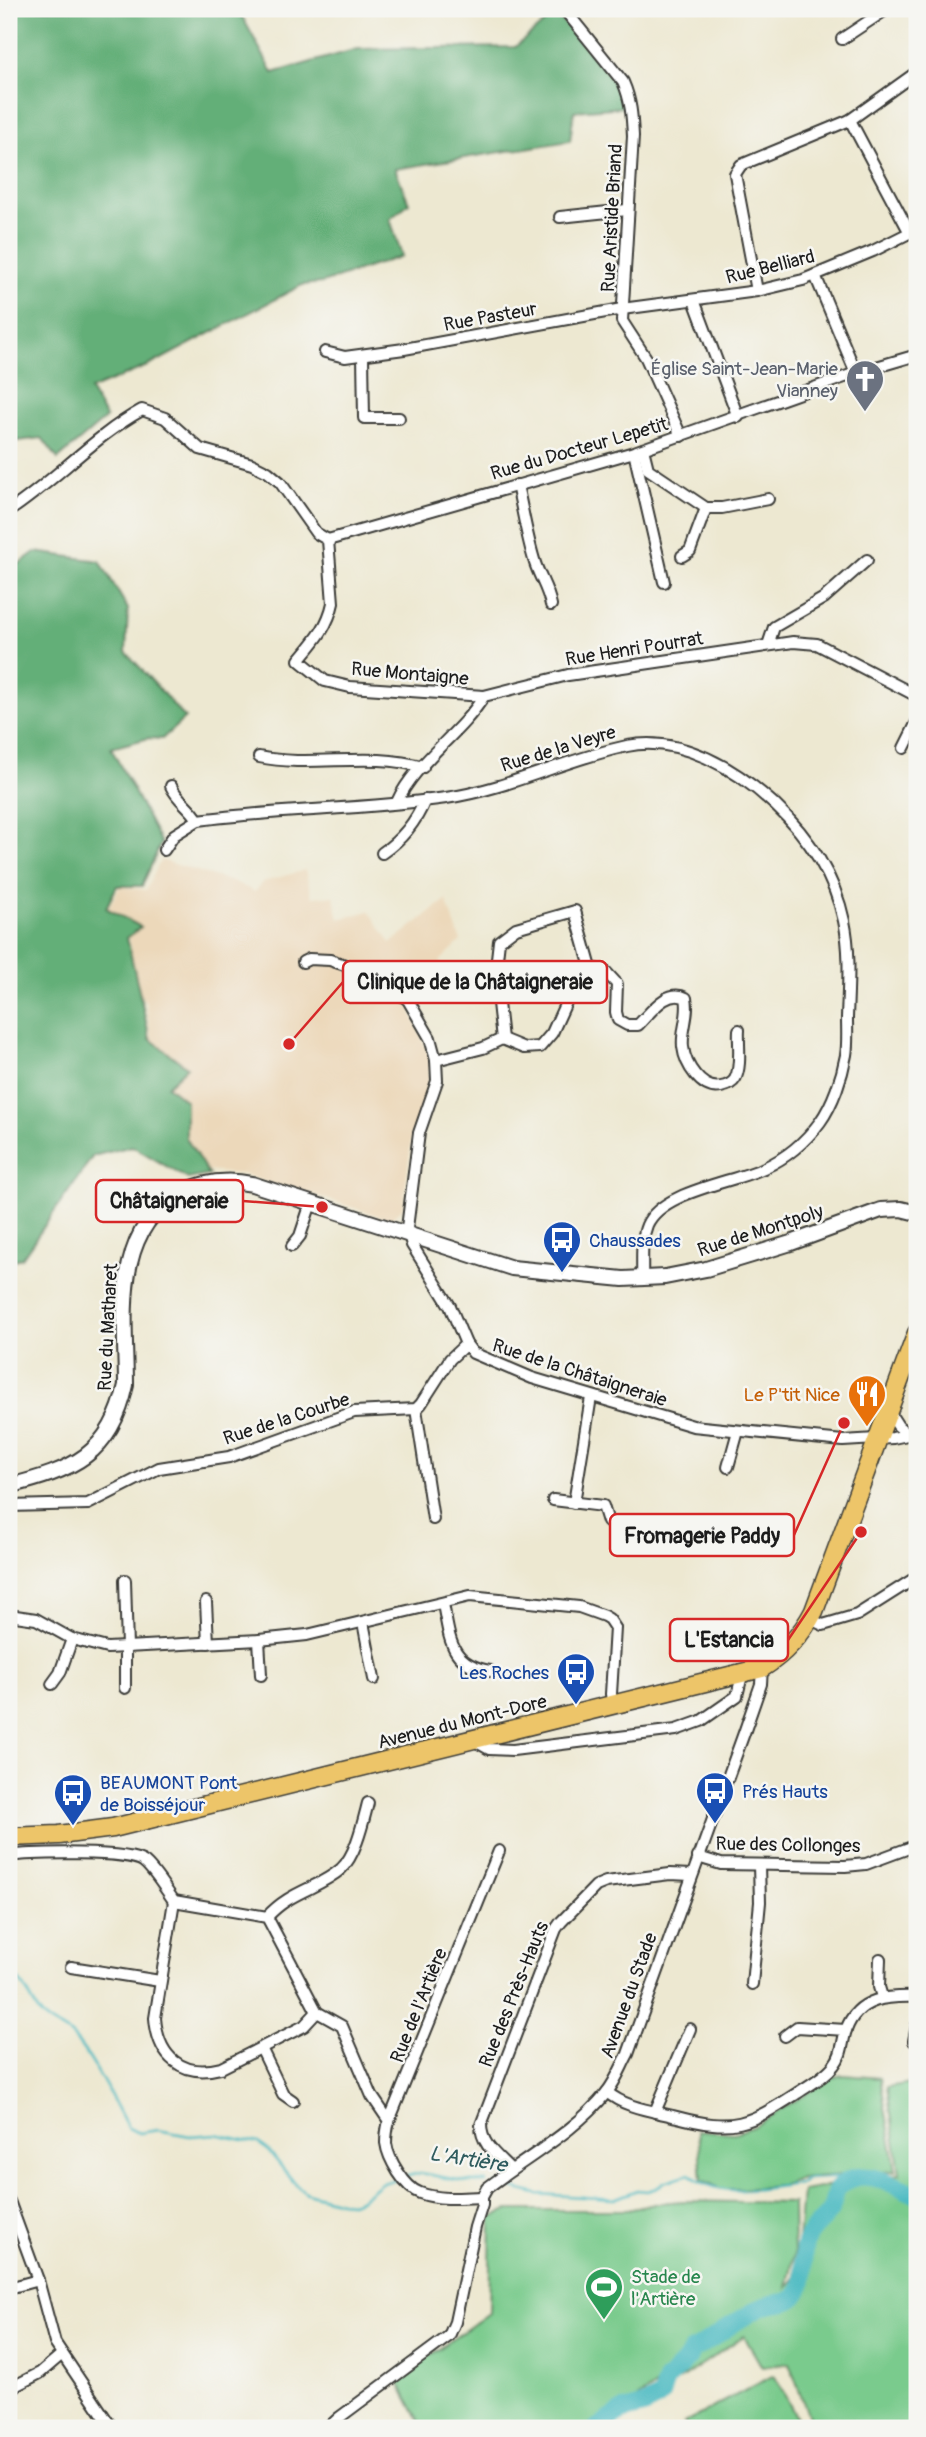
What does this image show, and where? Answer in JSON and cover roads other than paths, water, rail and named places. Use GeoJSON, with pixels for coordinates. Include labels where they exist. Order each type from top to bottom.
{"type":"FeatureCollection","features":[{"type":"Feature","properties":{"kind":"main road","name":"Avenue du Mont-Dore"},"geometry":{"type":"LineString","coordinates":[[9,1837],[59,1835],[113,1828],[743,1675],[762,1668],[780,1655],[810,1619],[917,1333]]}},
{"type":"Feature","properties":{"kind":"street","name":"Rue Aristide Briand"},"geometry":{"type":"LineString","coordinates":[[564,9],[623,82],[629,95],[633,136],[622,321],[646,358],[681,436]]}},
{"type":"Feature","properties":{"kind":"street"},"geometry":{"type":"LineString","coordinates":[[842,39],[887,9]]}},
{"type":"Feature","properties":{"kind":"street"},"geometry":{"type":"LineString","coordinates":[[757,291],[735,174],[741,165],[850,120],[917,72]]}},
{"type":"Feature","properties":{"kind":"street"},"geometry":{"type":"LineString","coordinates":[[850,120],[914,231]]}},
{"type":"Feature","properties":{"kind":"street"},"geometry":{"type":"LineString","coordinates":[[560,217],[627,210]]}},
{"type":"Feature","properties":{"kind":"street","name":"Rue Belliard"},"geometry":{"type":"LineString","coordinates":[[622,309],[757,291],[803,280],[914,231]]}},
{"type":"Feature","properties":{"kind":"street"},"geometry":{"type":"LineString","coordinates":[[815,275],[856,373]]}},
{"type":"Feature","properties":{"kind":"street"},"geometry":{"type":"LineString","coordinates":[[694,300],[738,416]]}},
{"type":"Feature","properties":{"kind":"street","name":"Rue Pasteur"},"geometry":{"type":"LineString","coordinates":[[325,352],[345,357],[363,355],[622,309]]}},
{"type":"Feature","properties":{"kind":"street"},"geometry":{"type":"LineString","coordinates":[[363,355],[364,418],[399,418]]}},
{"type":"Feature","properties":{"kind":"street","name":"Rue du Docteur Lepetit"},"geometry":{"type":"LineString","coordinates":[[328,540],[638,450],[856,373],[917,355]]}},
{"type":"Feature","properties":{"kind":"street"},"geometry":{"type":"LineString","coordinates":[[9,511],[60,474],[115,425],[142,410],[164,418],[200,449],[251,464],[268,472],[280,482],[316,533],[328,540]]}},
{"type":"Feature","properties":{"kind":"street"},"geometry":{"type":"LineString","coordinates":[[638,450],[648,469],[706,508],[722,508],[768,499]]}},
{"type":"Feature","properties":{"kind":"street"},"geometry":{"type":"LineString","coordinates":[[638,450],[664,582]]}},
{"type":"Feature","properties":{"kind":"street"},"geometry":{"type":"LineString","coordinates":[[517,485],[533,556],[538,573],[547,586],[551,605]]}},
{"type":"Feature","properties":{"kind":"street"},"geometry":{"type":"LineString","coordinates":[[681,555],[690,551],[706,508]]}},
{"type":"Feature","properties":{"kind":"street","name":"Rue Montaigne"},"geometry":{"type":"LineString","coordinates":[[328,540],[333,603],[331,613],[320,635],[299,660],[325,681],[350,687],[484,696]]}},
{"type":"Feature","properties":{"kind":"street"},"geometry":{"type":"LineString","coordinates":[[768,645],[774,627],[824,598],[867,560]]}},
{"type":"Feature","properties":{"kind":"street","name":"Rue Henri Pourrat"},"geometry":{"type":"LineString","coordinates":[[484,696],[568,675],[793,642],[817,645],[917,696]]}},
{"type":"Feature","properties":{"kind":"street"},"geometry":{"type":"LineString","coordinates":[[397,802],[404,786],[472,715],[484,696]]}},
{"type":"Feature","properties":{"kind":"street"},"geometry":{"type":"LineString","coordinates":[[904,748],[917,722]]}},
{"type":"Feature","properties":{"kind":"street","name":"Rue de la Veyre"},"geometry":{"type":"LineString","coordinates":[[198,820],[425,800],[472,792],[629,745],[664,745],[706,756],[751,783],[794,823],[829,874],[840,903],[846,932],[849,968],[846,1055],[832,1099],[820,1121],[802,1144],[765,1168],[674,1198],[659,1209],[648,1222],[642,1240],[642,1279]]}},
{"type":"Feature","properties":{"kind":"street"},"geometry":{"type":"LineString","coordinates":[[259,757],[277,761],[407,762],[423,767]]}},
{"type":"Feature","properties":{"kind":"street"},"geometry":{"type":"LineString","coordinates":[[164,850],[174,835],[198,820],[175,795],[171,786]]}},
{"type":"Feature","properties":{"kind":"street"},"geometry":{"type":"LineString","coordinates":[[382,853],[396,844],[419,815],[425,800]]}},
{"type":"Feature","properties":{"kind":"street"},"geometry":{"type":"LineString","coordinates":[[502,1040],[495,976],[499,941],[516,928],[575,911],[591,968]]}},
{"type":"Feature","properties":{"kind":"street"},"geometry":{"type":"LineString","coordinates":[[303,962],[309,959],[330,960],[378,976],[408,1000],[430,1038],[436,1060],[437,1081],[416,1147],[408,1234]]}},
{"type":"Feature","properties":{"kind":"street"},"geometry":{"type":"LineString","coordinates":[[436,1060],[483,1048],[502,1040],[524,1048],[540,1047],[552,1033],[578,976],[591,968],[606,972],[617,984],[616,1012],[618,1020],[627,1025],[638,1025],[668,996],[679,994],[686,998],[689,1008],[683,1046],[698,1079],[709,1087],[724,1087],[735,1079],[739,1030]]}},
{"type":"Feature","properties":{"kind":"street","name":"Rue du Matharet"},"geometry":{"type":"LineString","coordinates":[[9,1486],[63,1471],[91,1452],[112,1426],[126,1385],[127,1279],[130,1258],[138,1237],[158,1210],[176,1196],[195,1187],[229,1181],[252,1184],[408,1234]]}},
{"type":"Feature","properties":{"kind":"street"},"geometry":{"type":"LineString","coordinates":[[292,1246],[300,1236],[311,1203]]}},
{"type":"Feature","properties":{"kind":"street","name":"Rue de Montpoly"},"geometry":{"type":"LineString","coordinates":[[408,1234],[512,1269],[642,1279],[690,1273],[722,1265],[881,1210],[901,1209],[917,1213]]}},
{"type":"Feature","properties":{"kind":"street","name":"Rue de la Châtaigneraie"},"geometry":{"type":"LineString","coordinates":[[408,1234],[417,1254],[450,1306],[466,1344],[473,1353],[486,1360],[591,1397],[693,1426],[843,1441],[913,1434]]}},
{"type":"Feature","properties":{"kind":"street"},"geometry":{"type":"LineString","coordinates":[[433,1519],[416,1409],[450,1359],[466,1344]]}},
{"type":"Feature","properties":{"kind":"street"},"geometry":{"type":"LineString","coordinates":[[574,1503],[591,1397]]}},
{"type":"Feature","properties":{"kind":"street","name":"Rue de la Courbe"},"geometry":{"type":"LineString","coordinates":[[9,1506],[88,1504],[159,1468],[229,1457],[354,1412],[416,1409]]}},
{"type":"Feature","properties":{"kind":"street"},"geometry":{"type":"LineString","coordinates":[[888,1412],[898,1426],[913,1434]]}},
{"type":"Feature","properties":{"kind":"street"},"geometry":{"type":"LineString","coordinates":[[728,1466],[738,1431]]}},
{"type":"Feature","properties":{"kind":"street"},"geometry":{"type":"LineString","coordinates":[[553,1500],[603,1506],[608,1522]]}},
{"type":"Feature","properties":{"kind":"street"},"geometry":{"type":"LineString","coordinates":[[810,1619],[823,1625],[857,1615],[917,1577]]}},
{"type":"Feature","properties":{"kind":"street"},"geometry":{"type":"LineString","coordinates":[[125,1580],[125,1688]]}},
{"type":"Feature","properties":{"kind":"street"},"geometry":{"type":"LineString","coordinates":[[9,1615],[36,1619],[72,1639],[107,1648],[126,1648],[307,1635],[470,1597],[579,1607],[604,1616],[615,1628],[611,1694],[613,1706]]}},
{"type":"Feature","properties":{"kind":"street"},"geometry":{"type":"LineString","coordinates":[[206,1602],[208,1643]]}},
{"type":"Feature","properties":{"kind":"street"},"geometry":{"type":"LineString","coordinates":[[443,1604],[456,1656],[479,1669],[489,1671]]}},
{"type":"Feature","properties":{"kind":"street"},"geometry":{"type":"LineString","coordinates":[[363,1622],[374,1679]]}},
{"type":"Feature","properties":{"kind":"street"},"geometry":{"type":"LineString","coordinates":[[52,1684],[60,1672],[72,1639]]}},
{"type":"Feature","properties":{"kind":"street"},"geometry":{"type":"LineString","coordinates":[[260,1640],[261,1675]]}},
{"type":"Feature","properties":{"kind":"street","name":"Avenue du Stade"},"geometry":{"type":"LineString","coordinates":[[484,2192],[584,2116],[607,2092],[628,2054],[761,1684],[762,1668]]}},
{"type":"Feature","properties":{"kind":"street"},"geometry":{"type":"LineString","coordinates":[[473,1740],[489,1749],[513,1750],[676,1730],[701,1721],[737,1696],[743,1675]]}},
{"type":"Feature","properties":{"kind":"street"},"geometry":{"type":"LineString","coordinates":[[267,1917],[280,1902],[326,1879],[343,1867],[357,1840],[368,1803]]}},
{"type":"Feature","properties":{"kind":"street","name":"Rue des Collonges"},"geometry":{"type":"LineString","coordinates":[[698,1857],[721,1864],[851,1866],[880,1859],[917,1845]]}},
{"type":"Feature","properties":{"kind":"street","name":"Rue de l'Artière"},"geometry":{"type":"LineString","coordinates":[[484,2192],[432,2196],[421,2194],[408,2184],[386,2146],[389,2121],[499,1851]]}},
{"type":"Feature","properties":{"kind":"street"},"geometry":{"type":"LineString","coordinates":[[9,1856],[51,1853],[124,1855],[144,1861],[174,1901],[267,1917]]}},
{"type":"Feature","properties":{"kind":"street"},"geometry":{"type":"LineString","coordinates":[[752,1984],[760,1902],[759,1865]]}},
{"type":"Feature","properties":{"kind":"street","name":"Rue des Près-Hauts"},"geometry":{"type":"LineString","coordinates":[[511,2170],[485,2143],[481,2125],[556,1929],[596,1886],[606,1882],[670,1874],[691,1875]]}},
{"type":"Feature","properties":{"kind":"street"},"geometry":{"type":"LineString","coordinates":[[174,1901],[155,2018],[160,2046],[170,2059],[182,2066],[208,2071],[221,2068],[304,2026],[317,2011]]}},
{"type":"Feature","properties":{"kind":"street"},"geometry":{"type":"LineString","coordinates":[[267,1917],[317,2011],[342,2026],[372,2096],[389,2121]]}},
{"type":"Feature","properties":{"kind":"street"},"geometry":{"type":"LineString","coordinates":[[880,1959],[879,1987],[882,1997]]}},
{"type":"Feature","properties":{"kind":"street"},"geometry":{"type":"LineString","coordinates":[[71,1967],[160,1982]]}},
{"type":"Feature","properties":{"kind":"street"},"geometry":{"type":"LineString","coordinates":[[607,2092],[623,2103],[655,2112],[720,2127],[737,2125],[755,2119],[819,2079],[834,2065],[842,2049],[846,2030],[867,2003],[882,1997],[917,1997]]}},
{"type":"Feature","properties":{"kind":"street"},"geometry":{"type":"LineString","coordinates":[[914,2041],[917,2025]]}},
{"type":"Feature","properties":{"kind":"street"},"geometry":{"type":"LineString","coordinates":[[785,2036],[797,2027],[846,2030]]}},
{"type":"Feature","properties":{"kind":"street"},"geometry":{"type":"LineString","coordinates":[[655,2112],[690,2029]]}},
{"type":"Feature","properties":{"kind":"street"},"geometry":{"type":"LineString","coordinates":[[261,2048],[282,2094],[293,2101]]}},
{"type":"Feature","properties":{"kind":"street"},"geometry":{"type":"LineString","coordinates":[[328,2428],[453,2331],[484,2192]]}},
{"type":"Feature","properties":{"kind":"street"},"geometry":{"type":"LineString","coordinates":[[9,2201],[37,2280],[55,2343],[112,2428]]}},
{"type":"Feature","properties":{"kind":"street"},"geometry":{"type":"LineString","coordinates":[[9,2288],[37,2280]]}},
{"type":"Feature","properties":{"kind":"street"},"geometry":{"type":"LineString","coordinates":[[9,2389],[40,2373],[61,2355]]}},
{"type":"Feature","properties":{"kind":"waterway","name":"L'Artière"},"geometry":{"type":"LineString","coordinates":[[9,1974],[24,1987],[41,2015],[79,2044],[128,2128],[140,2133],[158,2130],[190,2136],[215,2134],[258,2143],[268,2150],[297,2186],[307,2193],[340,2202],[360,2200],[381,2183],[398,2179]]}},
{"type":"Feature","properties":{"kind":"waterway","name":"L'Artière"},"geometry":{"type":"LineString","coordinates":[[404,2177],[420,2173],[469,2182],[486,2182]]}},
{"type":"Feature","properties":{"kind":"waterway","name":"L'Artière"},"geometry":{"type":"LineString","coordinates":[[496,2184],[537,2194],[614,2199],[637,2190],[657,2188],[664,2182],[689,2174],[702,2182],[729,2190],[801,2184],[806,2179],[852,2177]]}},
{"type":"Feature","properties":{"kind":"waterway","name":"L'Artière"},"geometry":{"type":"LineString","coordinates":[[597,2428],[621,2412],[646,2405],[658,2398],[666,2381],[692,2350],[755,2311],[795,2297],[803,2281],[803,2254],[808,2236],[829,2212],[836,2191],[846,2181],[856,2177],[877,2178],[917,2195]]}},
{"type":"Feature","properties":{"kind":"place","name":"Église Saint-Jean-Marie Vianney"},"geometry":{"type":"Point","coordinates":[865,413]}},
{"type":"Feature","properties":{"kind":"place","name":"Clinique de la Châtaigneraie"},"geometry":{"type":"Point","coordinates":[289,1044]}},
{"type":"Feature","properties":{"kind":"place","name":"Châtaigneraie"},"geometry":{"type":"Point","coordinates":[322,1207]}},
{"type":"Feature","properties":{"kind":"place","name":"Chaussades"},"geometry":{"type":"Point","coordinates":[562,1274]}},
{"type":"Feature","properties":{"kind":"place","name":"Fromagerie Paddy"},"geometry":{"type":"Point","coordinates":[844,1423]}},
{"type":"Feature","properties":{"kind":"place","name":"Le P'tit Nice"},"geometry":{"type":"Point","coordinates":[867,1428]}},
{"type":"Feature","properties":{"kind":"place","name":"L'Estancia"},"geometry":{"type":"Point","coordinates":[861,1532]}},
{"type":"Feature","properties":{"kind":"place","name":"Les Roches"},"geometry":{"type":"Point","coordinates":[576,1706]}},
{"type":"Feature","properties":{"kind":"place","name":"Prés Hauts"},"geometry":{"type":"Point","coordinates":[715,1825]}},
{"type":"Feature","properties":{"kind":"place","name":"BEAUMONT Pont de Boisséjour"},"geometry":{"type":"Point","coordinates":[73,1827]}},
{"type":"Feature","properties":{"kind":"place","name":"Stade de l'Artière"},"geometry":{"type":"Point","coordinates":[604,2321]}}]}
